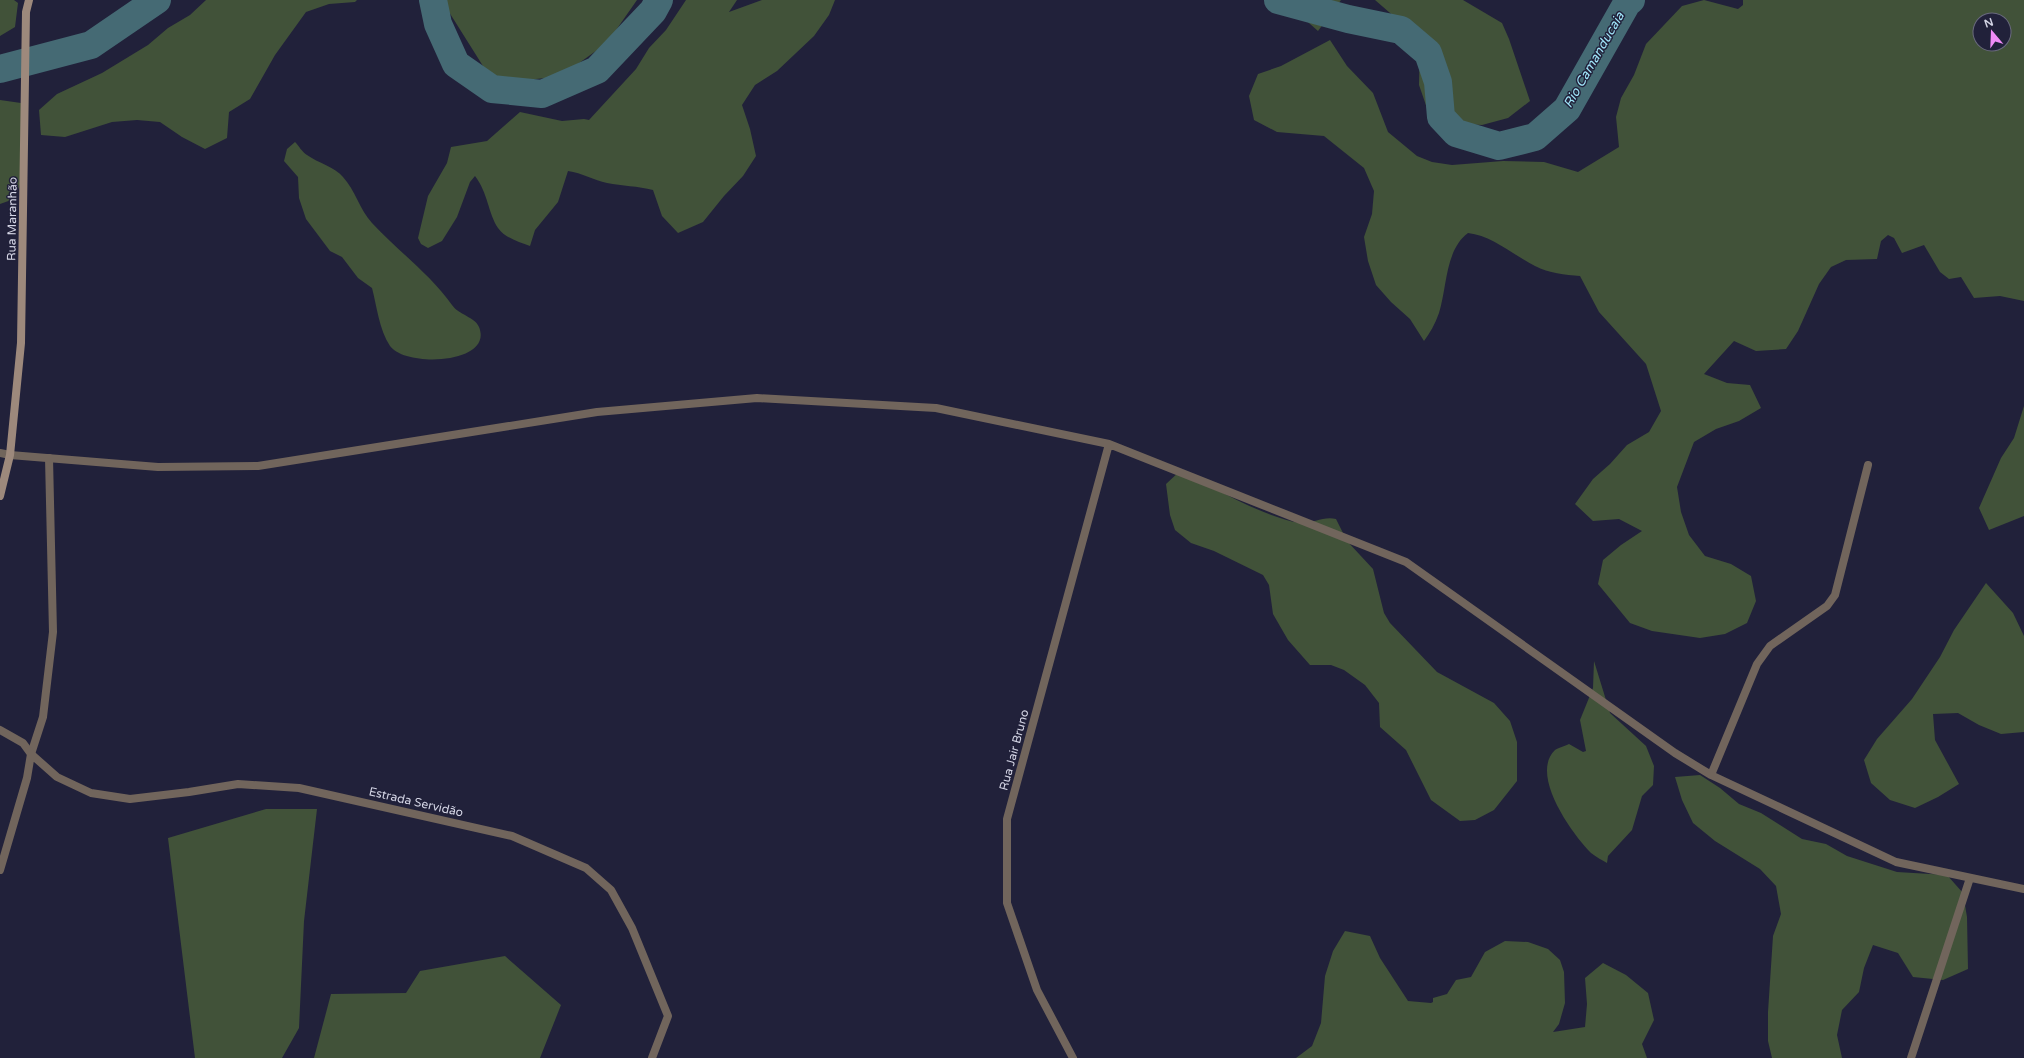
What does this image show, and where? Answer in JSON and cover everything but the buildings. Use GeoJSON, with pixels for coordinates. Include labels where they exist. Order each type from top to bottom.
{"type":"FeatureCollection","features":[{"type":"Feature","properties":{"kind":"main road","name":"Rua Maranhão"},"geometry":{"type":"LineString","coordinates":[[0,496],[10,455],[21,343],[26,12],[29,0]]}},
{"type":"Feature","properties":{"kind":"street"},"geometry":{"type":"LineString","coordinates":[[0,453],[158,467],[258,466],[597,412],[757,398],[936,408],[1109,444],[1406,562],[1675,754],[1711,776],[1896,862],[2024,889]]}},
{"type":"Feature","properties":{"kind":"street","name":"Rua Jair Bruno"},"geometry":{"type":"LineString","coordinates":[[1073,1058],[1037,990],[1007,903],[1008,819],[1109,444]]}},
{"type":"Feature","properties":{"kind":"street"},"geometry":{"type":"LineString","coordinates":[[0,870],[27,778],[31,754],[43,717],[53,632],[49,458]]}},
{"type":"Feature","properties":{"kind":"street"},"geometry":{"type":"LineString","coordinates":[[1711,776],[1756,664],[1770,646],[1827,606],[1835,595],[1868,465]]}},
{"type":"Feature","properties":{"kind":"street","name":"Estrada Servidão"},"geometry":{"type":"LineString","coordinates":[[0,730],[23,742],[31,754],[57,777],[91,793],[130,799],[238,784],[299,788],[512,836],[586,868],[611,890],[632,928],[668,1016],[652,1058]]}},
{"type":"Feature","properties":{"kind":"street"},"geometry":{"type":"LineString","coordinates":[[1911,1058],[1970,878]]}},
{"type":"Feature","properties":{"kind":"green space"},"geometry":{"type":"Polygon","coordinates":[[[0,0],[14,0],[18,3],[15,27],[0,36],[0,0]]]}},
{"type":"Feature","properties":{"kind":"green space"},"geometry":{"type":"Polygon","coordinates":[[[206,0],[357,0],[355,2],[329,4],[306,12],[275,55],[250,99],[229,112],[227,138],[205,149],[182,137],[160,122],[137,120],[112,122],[65,137],[41,135],[39,110],[57,94],[102,73],[148,45],[168,28],[190,15],[206,0]]]}},
{"type":"Feature","properties":{"kind":"green space"},"geometry":{"type":"Polygon","coordinates":[[[446,0],[637,0],[607,43],[575,66],[546,78],[516,81],[488,74],[449,12],[446,0]]]}},
{"type":"Feature","properties":{"kind":"green space"},"geometry":{"type":"Polygon","coordinates":[[[686,0],[737,0],[729,12],[762,0],[835,0],[829,15],[814,36],[777,71],[755,85],[742,105],[750,129],[756,156],[743,176],[724,196],[703,222],[678,233],[662,216],[653,190],[607,183],[568,171],[558,202],[535,230],[530,246],[508,237],[498,228],[492,216],[483,189],[475,176],[470,182],[457,217],[442,241],[428,248],[421,244],[418,238],[428,196],[447,163],[451,147],[487,141],[520,112],[562,121],[589,120],[636,69],[649,48],[666,30],[686,0]]]}},
{"type":"Feature","properties":{"kind":"green space"},"geometry":{"type":"Polygon","coordinates":[[[1276,0],[1341,0],[1318,31],[1301,16],[1276,0]]]}},
{"type":"Feature","properties":{"kind":"green space"},"geometry":{"type":"Polygon","coordinates":[[[1375,0],[1463,0],[1502,23],[1530,101],[1508,118],[1482,125],[1446,123],[1429,114],[1419,85],[1420,44],[1397,19],[1375,0]]]}},
{"type":"Feature","properties":{"kind":"green space"},"geometry":{"type":"Polygon","coordinates":[[[1704,0],[1738,9],[1743,5],[1743,0],[2024,0],[2024,301],[2000,296],[1974,298],[1961,277],[1949,279],[1940,272],[1924,245],[1902,253],[1894,238],[1888,235],[1881,241],[1877,259],[1846,260],[1831,267],[1819,284],[1798,331],[1786,349],[1756,351],[1734,341],[1704,374],[1727,383],[1750,385],[1761,408],[1739,421],[1716,429],[1694,442],[1677,487],[1681,512],[1689,535],[1705,556],[1731,564],[1751,576],[1756,601],[1747,623],[1725,634],[1700,638],[1652,631],[1630,623],[1598,584],[1603,560],[1621,545],[1642,531],[1619,519],[1593,521],[1575,504],[1593,479],[1610,464],[1627,445],[1649,432],[1661,411],[1646,364],[1599,312],[1580,276],[1557,273],[1540,268],[1527,262],[1503,246],[1486,238],[1468,233],[1460,240],[1455,249],[1448,270],[1439,313],[1424,341],[1410,319],[1391,302],[1376,285],[1368,261],[1364,237],[1372,214],[1374,191],[1364,168],[1324,136],[1277,132],[1254,120],[1249,96],[1258,74],[1281,66],[1330,40],[1347,66],[1373,93],[1388,132],[1417,156],[1432,162],[1452,165],[1503,161],[1544,162],[1578,172],[1619,147],[1616,117],[1621,98],[1634,75],[1646,44],[1682,6],[1704,0]]]}},
{"type":"Feature","properties":{"kind":"green space"},"geometry":{"type":"Polygon","coordinates":[[[0,100],[21,103],[23,177],[14,199],[0,204],[0,100]]]}},
{"type":"Feature","properties":{"kind":"green space"},"geometry":{"type":"Polygon","coordinates":[[[295,142],[305,154],[340,174],[347,182],[372,223],[434,283],[455,308],[471,318],[477,324],[479,327],[480,339],[474,349],[462,355],[446,359],[429,359],[413,358],[399,353],[390,346],[383,332],[372,288],[358,278],[342,257],[330,251],[306,219],[299,198],[298,177],[284,161],[287,149],[295,142]]]}},
{"type":"Feature","properties":{"kind":"green space"},"geometry":{"type":"Polygon","coordinates":[[[2024,406],[2024,516],[1989,530],[1979,508],[2001,458],[2014,438],[2024,406]]]}},
{"type":"Feature","properties":{"kind":"green space"},"geometry":{"type":"Polygon","coordinates":[[[1181,470],[1239,501],[1286,520],[1304,523],[1327,518],[1336,519],[1347,541],[1373,569],[1384,613],[1390,623],[1437,672],[1494,703],[1510,721],[1517,742],[1517,781],[1494,810],[1475,820],[1460,821],[1431,800],[1406,750],[1380,727],[1379,703],[1365,685],[1344,670],[1331,665],[1310,665],[1288,640],[1273,614],[1269,585],[1263,575],[1214,551],[1191,543],[1175,530],[1170,515],[1166,484],[1181,470]]]}},
{"type":"Feature","properties":{"kind":"green space"},"geometry":{"type":"Polygon","coordinates":[[[1986,583],[2013,613],[2024,636],[2024,732],[2001,734],[1979,725],[1958,713],[1933,714],[1935,740],[1959,784],[1938,797],[1915,808],[1890,800],[1871,783],[1864,760],[1877,739],[1912,699],[1940,657],[1954,630],[1986,583]]]}},
{"type":"Feature","properties":{"kind":"green space"},"geometry":{"type":"Polygon","coordinates":[[[1594,661],[1610,713],[1646,746],[1654,766],[1653,785],[1642,796],[1632,830],[1608,856],[1607,863],[1591,853],[1574,833],[1556,804],[1550,789],[1547,774],[1548,761],[1555,750],[1569,744],[1583,752],[1586,751],[1580,720],[1593,688],[1594,661]]]}},
{"type":"Feature","properties":{"kind":"green space"},"geometry":{"type":"Polygon","coordinates":[[[1700,775],[1720,788],[1739,804],[1761,813],[1802,839],[1826,844],[1847,856],[1897,872],[1947,875],[1963,893],[1967,917],[1968,969],[1943,980],[1913,977],[1898,953],[1873,945],[1864,968],[1859,992],[1842,1010],[1837,1035],[1842,1058],[1772,1058],[1768,1041],[1768,1012],[1773,936],[1781,914],[1776,886],[1760,869],[1715,841],[1693,823],[1682,800],[1675,777],[1700,775]]]}},
{"type":"Feature","properties":{"kind":"green space"},"geometry":{"type":"Polygon","coordinates":[[[266,809],[317,809],[304,921],[299,1028],[282,1058],[195,1058],[168,838],[266,809]]]}},
{"type":"Feature","properties":{"kind":"green space"},"geometry":{"type":"Polygon","coordinates":[[[1345,931],[1370,936],[1380,958],[1408,1001],[1431,1003],[1433,1002],[1433,998],[1447,994],[1456,980],[1471,977],[1485,952],[1505,941],[1528,942],[1548,949],[1560,960],[1564,972],[1565,1003],[1559,1024],[1553,1032],[1585,1027],[1587,1004],[1585,978],[1603,963],[1626,975],[1648,993],[1654,1020],[1642,1044],[1647,1058],[1296,1058],[1312,1046],[1321,1023],[1325,976],[1333,951],[1345,931]]]}},
{"type":"Feature","properties":{"kind":"green space"},"geometry":{"type":"Polygon","coordinates":[[[505,956],[561,1005],[540,1058],[314,1058],[331,994],[406,993],[420,971],[505,956]]]}},
{"type":"Feature","properties":{"kind":"waterway","name":"Rio Camanducaia"},"geometry":{"type":"LineString","coordinates":[[0,69],[91,45],[157,0]]}},
{"type":"Feature","properties":{"kind":"waterway","name":"Rio Camanducaia"},"geometry":{"type":"LineString","coordinates":[[433,0],[438,24],[456,64],[492,89],[542,94],[597,70],[653,11],[659,0]]}},
{"type":"Feature","properties":{"kind":"waterway","name":"Rio Camanducaia"},"geometry":{"type":"LineString","coordinates":[[1278,0],[1348,19],[1401,30],[1428,53],[1438,82],[1441,117],[1456,133],[1499,146],[1535,137],[1567,109],[1627,3],[1631,0]]}}]}
